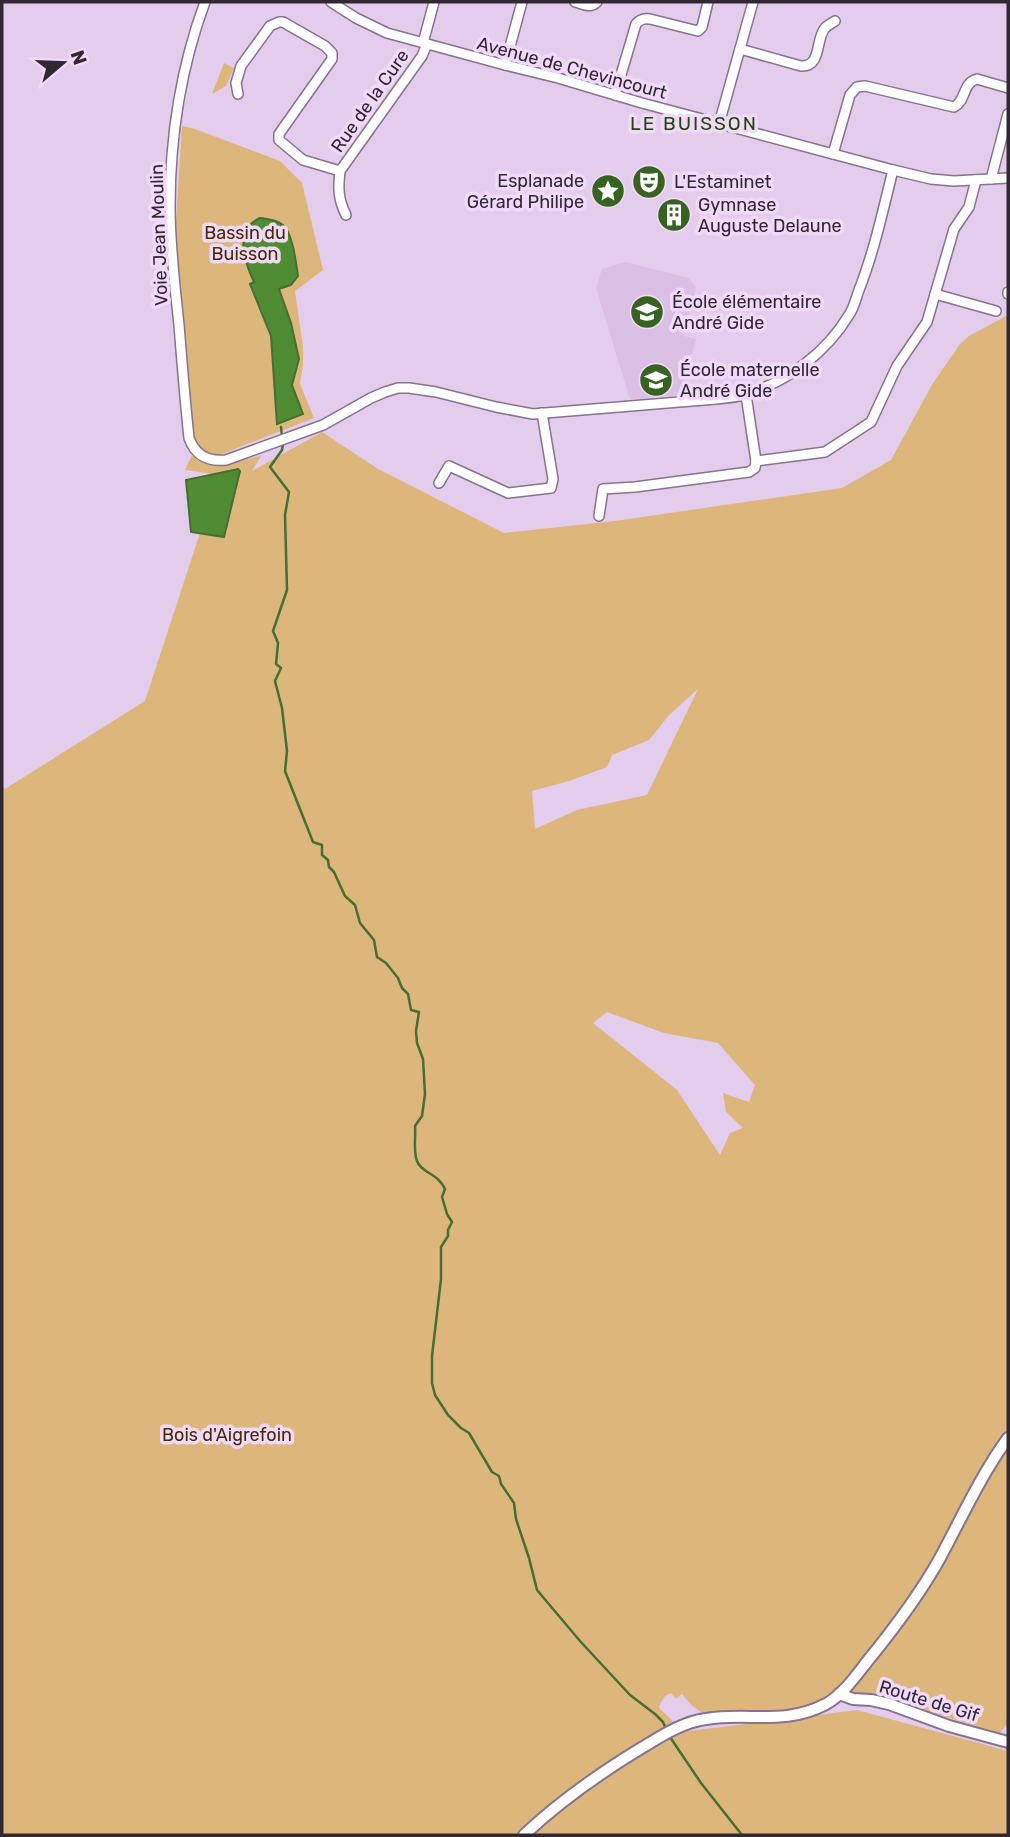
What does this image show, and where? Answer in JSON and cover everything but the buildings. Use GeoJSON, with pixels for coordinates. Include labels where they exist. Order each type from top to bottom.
{"type":"FeatureCollection","features":[{"type":"Feature","properties":{"kind":"street","name":"Voie Jean Moulin"},"geometry":{"type":"LineString","coordinates":[[205,2],[189,54],[179,101],[172,158],[170,208],[189,438],[196,450],[211,460],[226,460],[312,429],[371,398],[398,388],[421,389],[496,407],[533,414],[542,413]]}},
{"type":"Feature","properties":{"kind":"street","name":"Avenue de Chevincourt"},"geometry":{"type":"LineString","coordinates":[[331,2],[387,33],[893,170],[931,179],[954,181],[1008,178]]}},
{"type":"Feature","properties":{"kind":"street","name":"Rue de la Cure"},"geometry":{"type":"LineString","coordinates":[[346,215],[338,194],[340,171],[422,56],[434,2]]}},
{"type":"Feature","properties":{"kind":"street"},"geometry":{"type":"LineString","coordinates":[[505,65],[522,2]]}},
{"type":"Feature","properties":{"kind":"street"},"geometry":{"type":"LineString","coordinates":[[575,2],[589,6],[597,2]]}},
{"type":"Feature","properties":{"kind":"street"},"geometry":{"type":"LineString","coordinates":[[615,95],[636,24],[646,18],[698,31],[702,27],[708,2]]}},
{"type":"Feature","properties":{"kind":"street"},"geometry":{"type":"LineString","coordinates":[[719,124],[753,2]]}},
{"type":"Feature","properties":{"kind":"street"},"geometry":{"type":"LineString","coordinates":[[740,49],[807,66],[812,64],[824,29],[835,21]]}},
{"type":"Feature","properties":{"kind":"street"},"geometry":{"type":"LineString","coordinates":[[238,94],[236,83],[241,66],[270,26],[283,22],[325,46],[332,54],[332,59],[278,134],[279,140],[303,160],[340,171]]}},
{"type":"Feature","properties":{"kind":"street"},"geometry":{"type":"LineString","coordinates":[[833,154],[850,95],[857,87],[865,86],[954,107],[962,101],[967,86],[973,80],[1008,88]]}},
{"type":"Feature","properties":{"kind":"street"},"geometry":{"type":"LineString","coordinates":[[991,179],[1008,114]]}},
{"type":"Feature","properties":{"kind":"street"},"geometry":{"type":"LineString","coordinates":[[439,483],[449,466],[508,494],[551,488],[553,479],[542,413],[746,395],[784,379],[809,361],[850,314],[867,271],[893,170]]}},
{"type":"Feature","properties":{"kind":"street"},"geometry":{"type":"LineString","coordinates":[[756,461],[825,452],[872,422],[897,366],[927,321],[954,229],[969,207],[976,180]]}},
{"type":"Feature","properties":{"kind":"street"},"geometry":{"type":"LineString","coordinates":[[935,294],[996,312]]}},
{"type":"Feature","properties":{"kind":"street"},"geometry":{"type":"LineString","coordinates":[[599,516],[603,489],[749,472],[755,468],[746,395]]}},
{"type":"Feature","properties":{"kind":"street"},"geometry":{"type":"LineString","coordinates":[[524,1835],[586,1783],[681,1726],[714,1718],[789,1716],[827,1704],[839,1694],[884,1641],[916,1598],[986,1470],[1008,1438]]}},
{"type":"Feature","properties":{"kind":"street","name":"Route de Gif"},"geometry":{"type":"LineString","coordinates":[[839,1694],[853,1699],[889,1704],[949,1726],[1008,1742]]}},
{"type":"Feature","properties":{"kind":"shaded area","name":"Bassin du Buisson"},"geometry":{"type":"Polygon","coordinates":[[[260,218],[278,222],[286,229],[294,249],[298,276],[291,285],[279,289],[291,323],[299,359],[292,385],[303,414],[277,424],[271,336],[250,284],[254,282],[247,266],[244,247],[246,230],[260,218]]]}},
{"type":"Feature","properties":{"kind":"shaded area","name":"École élémentaire André Gide"},"geometry":{"type":"Polygon","coordinates":[[[625,262],[689,278],[696,287],[684,336],[696,339],[692,354],[686,356],[683,365],[692,394],[630,399],[596,288],[602,269],[625,262]]]}},
{"type":"Feature","properties":{"kind":"shaded area"},"geometry":{"type":"Polygon","coordinates":[[[238,469],[240,471],[224,537],[191,532],[186,480],[238,469]]]}},
{"type":"Feature","properties":{"kind":"green space"},"geometry":{"type":"Polygon","coordinates":[[[224,63],[234,68],[226,86],[212,94],[224,63]]]}},
{"type":"Feature","properties":{"kind":"green space","name":"Bassin du Buisson"},"geometry":{"type":"Polygon","coordinates":[[[182,126],[280,161],[302,183],[323,270],[295,291],[303,347],[300,384],[314,418],[214,457],[200,447],[191,430],[175,237],[182,126]]]}},
{"type":"Feature","properties":{"kind":"green space","name":"Bois d'Aigrefoin"},"geometry":{"type":"Polygon","coordinates":[[[1008,315],[1008,1723],[1000,1733],[873,1695],[784,1713],[706,1715],[692,1706],[682,1694],[676,1699],[671,1693],[665,1696],[659,1706],[672,1720],[673,1733],[857,1710],[1008,1751],[1008,1835],[2,1835],[2,784],[5,789],[145,701],[219,475],[185,470],[192,455],[213,465],[261,456],[252,471],[322,432],[378,469],[504,533],[615,521],[842,488],[891,460],[933,383],[960,344],[969,336],[1008,315]],[[698,689],[669,715],[649,740],[612,755],[607,767],[532,791],[535,829],[577,810],[647,795],[698,689]],[[607,1012],[593,1023],[677,1090],[720,1155],[730,1133],[743,1128],[726,1112],[723,1093],[749,1102],[755,1085],[718,1043],[664,1033],[607,1012]]]}},
{"type":"Feature","properties":{"kind":"waterway"},"geometry":{"type":"LineString","coordinates":[[281,427],[282,437]]}},
{"type":"Feature","properties":{"kind":"waterway"},"geometry":{"type":"LineString","coordinates":[[283,444],[270,467],[289,492],[285,515],[287,590],[273,631],[278,643],[276,664],[281,668],[275,681],[282,708],[287,751],[285,771],[313,842],[322,845],[322,855],[328,860],[345,896],[355,905],[360,923],[374,940],[377,957],[386,963],[398,978],[408,994],[411,1010],[419,1012],[416,1031],[423,1059],[425,1094],[422,1116],[415,1126],[415,1153],[419,1165],[445,1189],[442,1197],[452,1222],[441,1247],[441,1279],[432,1356],[435,1395],[448,1415],[469,1433],[514,1503],[516,1519],[537,1590],[630,1695],[663,1722],[667,1731]]}},
{"type":"Feature","properties":{"kind":"waterway"},"geometry":{"type":"LineString","coordinates":[[1008,1720],[1008,1728]]}},
{"type":"Feature","properties":{"kind":"waterway"},"geometry":{"type":"LineString","coordinates":[[670,1737],[701,1783],[742,1835]]}},
{"type":"Feature","properties":{"kind":"place","name":"L'Estaminet"},"geometry":{"type":"Point","coordinates":[649,182]}},
{"type":"Feature","properties":{"kind":"place","name":"Esplanade Gérard Philipe"},"geometry":{"type":"Point","coordinates":[608,191]}},
{"type":"Feature","properties":{"kind":"place","name":"Gymnase Auguste Delaune"},"geometry":{"type":"Point","coordinates":[674,215]}},
{"type":"Feature","properties":{"kind":"place","name":"École élémentaire André Gide"},"geometry":{"type":"Point","coordinates":[647,312]}},
{"type":"Feature","properties":{"kind":"place","name":"École maternelle André Gide"},"geometry":{"type":"Point","coordinates":[656,380]}},
{"type":"Feature","properties":{"kind":"district","name":"LE BUISSON"},"geometry":{"type":"Point","coordinates":[694,123]}}]}
